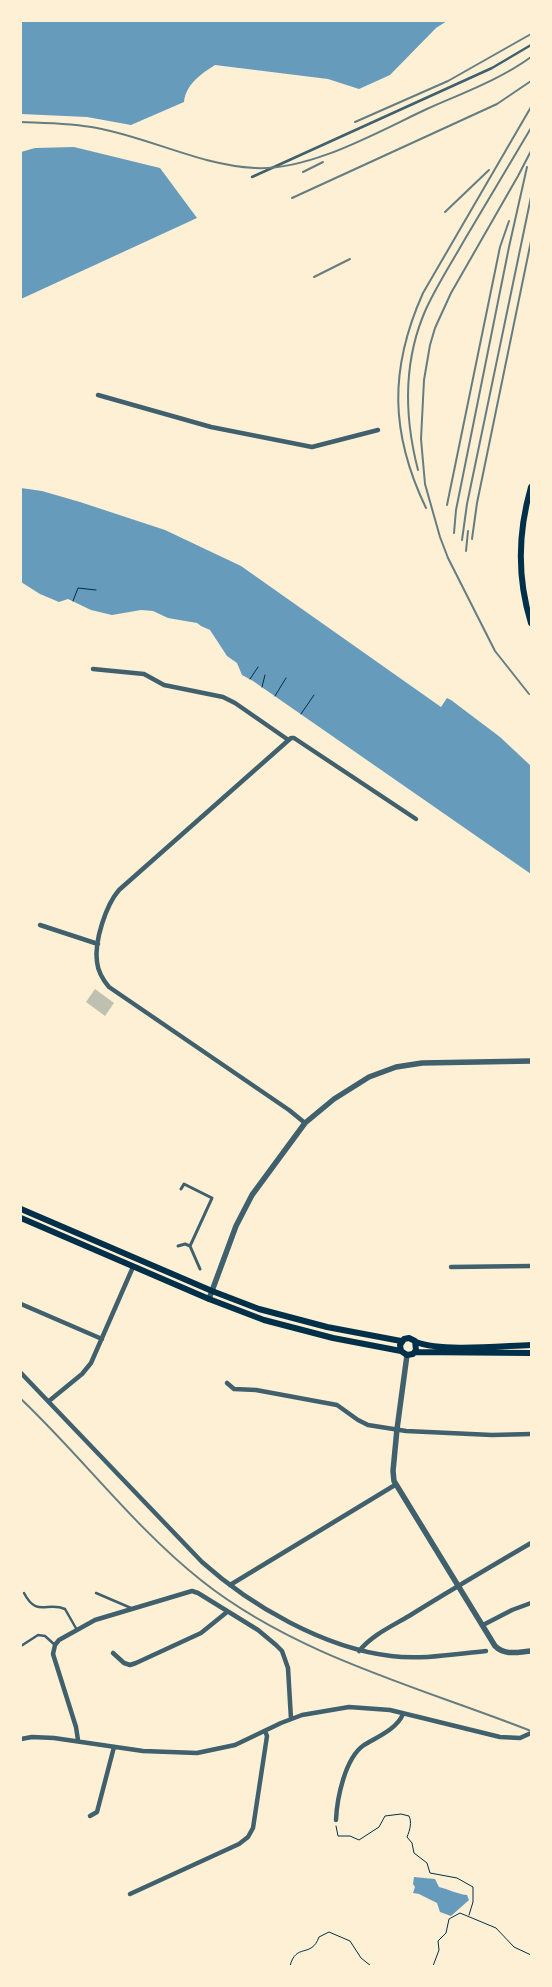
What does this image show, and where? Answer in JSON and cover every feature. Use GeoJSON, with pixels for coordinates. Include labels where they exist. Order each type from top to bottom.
{"type":"FeatureCollection","features":[{"type":"Feature","properties":{"kind":"main road"},"geometry":{"type":"LineString","coordinates":[[531,487],[523,524],[520,558],[525,601],[531,623]]}},
{"type":"Feature","properties":{"kind":"main road"},"geometry":{"type":"LineString","coordinates":[[21,1209],[212,1291],[259,1309],[302,1321],[402,1342],[410,1338],[424,1345],[531,1345]]}},
{"type":"Feature","properties":{"kind":"main road"},"geometry":{"type":"LineString","coordinates":[[21,1218],[209,1299],[264,1320],[298,1330],[404,1353],[531,1353]]}},
{"type":"Feature","properties":{"kind":"main road"},"geometry":{"type":"LineString","coordinates":[[402,1342],[400,1346],[404,1353]]}},
{"type":"Feature","properties":{"kind":"main road"},"geometry":{"type":"LineString","coordinates":[[415,1352],[417,1348],[416,1342]]}},
{"type":"Feature","properties":{"kind":"street"},"geometry":{"type":"LineString","coordinates":[[98,395],[211,428],[312,447],[378,430]]}},
{"type":"Feature","properties":{"kind":"street"},"geometry":{"type":"LineString","coordinates":[[93,669],[144,674],[164,685],[223,697],[236,703],[287,740]]}},
{"type":"Feature","properties":{"kind":"street"},"geometry":{"type":"LineString","coordinates":[[305,1123],[290,1110],[112,990],[98,969],[96,959],[107,909],[119,890],[287,740],[294,738],[416,819]]}},
{"type":"Feature","properties":{"kind":"street"},"geometry":{"type":"LineString","coordinates":[[40,925],[98,944]]}},
{"type":"Feature","properties":{"kind":"street"},"geometry":{"type":"LineString","coordinates":[[209,1299],[243,1210],[252,1195],[305,1123],[352,1086],[386,1070],[422,1064],[531,1061]]}},
{"type":"Feature","properties":{"kind":"street"},"geometry":{"type":"LineString","coordinates":[[181,1189],[184,1184],[212,1198],[190,1246],[200,1269]]}},
{"type":"Feature","properties":{"kind":"street"},"geometry":{"type":"LineString","coordinates":[[178,1246],[185,1244],[190,1246]]}},
{"type":"Feature","properties":{"kind":"street"},"geometry":{"type":"LineString","coordinates":[[451,1267],[531,1266]]}},
{"type":"Feature","properties":{"kind":"street"},"geometry":{"type":"LineString","coordinates":[[49,1401],[87,1369],[91,1363],[134,1267]]}},
{"type":"Feature","properties":{"kind":"street"},"geometry":{"type":"LineString","coordinates":[[21,1304],[102,1339]]}},
{"type":"Feature","properties":{"kind":"street"},"geometry":{"type":"LineString","coordinates":[[404,1353],[393,1475],[395,1485],[500,1651],[505,1653],[531,1651]]}},
{"type":"Feature","properties":{"kind":"street"},"geometry":{"type":"LineString","coordinates":[[21,1374],[190,1550],[230,1585],[260,1606],[326,1639],[359,1651],[391,1656],[418,1657],[486,1651]]}},
{"type":"Feature","properties":{"kind":"street"},"geometry":{"type":"LineString","coordinates":[[227,1383],[234,1388],[256,1390],[336,1405],[363,1423],[397,1429],[488,1434],[531,1434]]}},
{"type":"Feature","properties":{"kind":"street"},"geometry":{"type":"LineString","coordinates":[[230,1585],[395,1485]]}},
{"type":"Feature","properties":{"kind":"street"},"geometry":{"type":"LineString","coordinates":[[359,1651],[366,1643],[531,1543]]}},
{"type":"Feature","properties":{"kind":"street"},"geometry":{"type":"LineString","coordinates":[[78,1740],[78,1734],[53,1654],[55,1645],[95,1620],[192,1591],[258,1630],[282,1651],[288,1668],[291,1719]]}},
{"type":"Feature","properties":{"kind":"street"},"geometry":{"type":"LineString","coordinates":[[483,1625],[512,1610],[531,1603]]}},
{"type":"Feature","properties":{"kind":"street"},"geometry":{"type":"LineString","coordinates":[[113,1653],[130,1666],[201,1633],[220,1620],[227,1612]]}},
{"type":"Feature","properties":{"kind":"street"},"geometry":{"type":"LineString","coordinates":[[21,1740],[47,1737],[78,1740],[114,1748],[156,1753],[197,1753],[235,1745],[291,1719],[349,1707],[377,1708],[500,1737],[520,1738],[531,1733]]}},
{"type":"Feature","properties":{"kind":"street"},"geometry":{"type":"LineString","coordinates":[[336,1820],[336,1805],[352,1759],[363,1746],[397,1724],[403,1714]]}},
{"type":"Feature","properties":{"kind":"street"},"geometry":{"type":"LineString","coordinates":[[130,1894],[239,1844],[248,1837],[253,1828],[267,1736],[265,1731]]}},
{"type":"Feature","properties":{"kind":"street"},"geometry":{"type":"LineString","coordinates":[[90,1816],[98,1812],[114,1748]]}},
{"type":"Feature","properties":{"kind":"lane"},"geometry":{"type":"LineString","coordinates":[[252,177],[492,68],[531,45]]}},
{"type":"Feature","properties":{"kind":"lane"},"geometry":{"type":"LineString","coordinates":[[96,1592],[133,1610]]}},
{"type":"Feature","properties":{"kind":"lane"},"geometry":{"type":"LineString","coordinates":[[24,1593],[28,1601],[37,1607],[57,1606],[66,1609],[77,1630]]}},
{"type":"Feature","properties":{"kind":"lane"},"geometry":{"type":"LineString","coordinates":[[21,1646],[38,1635],[45,1636],[55,1645]]}},
{"type":"Feature","properties":{"kind":"path"},"geometry":{"type":"LineString","coordinates":[[74,601],[78,588],[96,590]]}},
{"type":"Feature","properties":{"kind":"path"},"geometry":{"type":"LineString","coordinates":[[250,679],[258,667]]}},
{"type":"Feature","properties":{"kind":"path"},"geometry":{"type":"LineString","coordinates":[[262,687],[265,675]]}},
{"type":"Feature","properties":{"kind":"path"},"geometry":{"type":"LineString","coordinates":[[275,696],[286,678]]}},
{"type":"Feature","properties":{"kind":"path"},"geometry":{"type":"LineString","coordinates":[[301,714],[314,695]]}},
{"type":"Feature","properties":{"kind":"path"},"geometry":{"type":"LineString","coordinates":[[336,1820],[338,1836],[350,1836],[358,1840],[379,1827],[384,1816],[401,1814],[409,1816],[411,1820],[407,1836],[412,1843],[414,1853],[427,1863],[430,1873],[457,1878],[473,1887],[473,1902],[469,1915]]}},
{"type":"Feature","properties":{"kind":"path"},"geometry":{"type":"LineString","coordinates":[[433,1966],[439,1950],[438,1941],[446,1933],[449,1918],[460,1913],[469,1915],[496,1928],[514,1947],[531,1955]]}},
{"type":"Feature","properties":{"kind":"path"},"geometry":{"type":"LineString","coordinates":[[290,1966],[291,1958],[295,1954],[311,1950],[316,1946],[319,1937],[329,1932],[350,1941],[361,1958],[371,1966]]}},
{"type":"Feature","properties":{"kind":"water"},"geometry":{"type":"Polygon","coordinates":[[[21,21],[447,21],[436,28],[390,75],[359,89],[328,79],[215,65],[191,85],[184,102],[131,125],[87,117],[21,114],[21,21]]]}},
{"type":"Feature","properties":{"kind":"water"},"geometry":{"type":"Polygon","coordinates":[[[74,147],[160,168],[197,218],[21,299],[21,152],[35,148],[74,147]]]}},
{"type":"Feature","properties":{"kind":"water"},"geometry":{"type":"Polygon","coordinates":[[[21,488],[42,491],[80,502],[165,530],[241,566],[441,707],[447,698],[451,700],[500,737],[531,766],[531,874],[242,675],[237,663],[227,656],[210,630],[197,623],[168,618],[153,611],[141,610],[112,615],[91,610],[68,599],[59,602],[40,594],[21,582],[21,488]]]}},
{"type":"Feature","properties":{"kind":"water"},"geometry":{"type":"Polygon","coordinates":[[[414,1877],[435,1879],[439,1887],[467,1895],[469,1900],[451,1916],[440,1912],[437,1903],[413,1893],[415,1887],[413,1884],[414,1877]]]}},
{"type":"Feature","properties":{"kind":"building"},"geometry":{"type":"Polygon","coordinates":[[[95,989],[114,1003],[105,1016],[86,1002],[95,989]]]}},
{"type":"Feature","properties":{"kind":"railway"},"geometry":{"type":"LineString","coordinates":[[355,122],[448,81],[531,34]]}},
{"type":"Feature","properties":{"kind":"railway"},"geometry":{"type":"LineString","coordinates":[[21,122],[88,126],[117,132],[215,162],[255,168],[277,167],[299,163],[344,148],[495,79],[531,57]]}},
{"type":"Feature","properties":{"kind":"railway"},"geometry":{"type":"LineString","coordinates":[[292,198],[497,104],[531,81]]}},
{"type":"Feature","properties":{"kind":"railway"},"geometry":{"type":"LineString","coordinates":[[426,508],[414,480],[400,427],[398,401],[404,348],[423,293],[531,107]]}},
{"type":"Feature","properties":{"kind":"railway"},"geometry":{"type":"LineString","coordinates":[[418,470],[413,450],[408,409],[410,369],[418,329],[440,282],[531,128]]}},
{"type":"Feature","properties":{"kind":"railway"},"geometry":{"type":"LineString","coordinates":[[529,694],[495,651],[448,558],[425,484],[421,439],[424,380],[435,328],[451,293],[531,151]]}},
{"type":"Feature","properties":{"kind":"railway"},"geometry":{"type":"LineString","coordinates":[[303,172],[323,162]]}},
{"type":"Feature","properties":{"kind":"railway"},"geometry":{"type":"LineString","coordinates":[[454,533],[456,510],[527,167]]}},
{"type":"Feature","properties":{"kind":"railway"},"geometry":{"type":"LineString","coordinates":[[445,212],[489,170]]}},
{"type":"Feature","properties":{"kind":"railway"},"geometry":{"type":"LineString","coordinates":[[462,540],[467,504],[531,197]]}},
{"type":"Feature","properties":{"kind":"railway"},"geometry":{"type":"LineString","coordinates":[[447,505],[500,247],[509,221]]}},
{"type":"Feature","properties":{"kind":"railway"},"geometry":{"type":"LineString","coordinates":[[472,539],[477,503],[531,241]]}},
{"type":"Feature","properties":{"kind":"railway"},"geometry":{"type":"LineString","coordinates":[[314,277],[350,259]]}},
{"type":"Feature","properties":{"kind":"railway"},"geometry":{"type":"LineString","coordinates":[[466,551],[468,531]]}},
{"type":"Feature","properties":{"kind":"railway"},"geometry":{"type":"LineString","coordinates":[[21,1399],[154,1539],[202,1581],[239,1607],[278,1630],[360,1668],[531,1731]]}}]}
